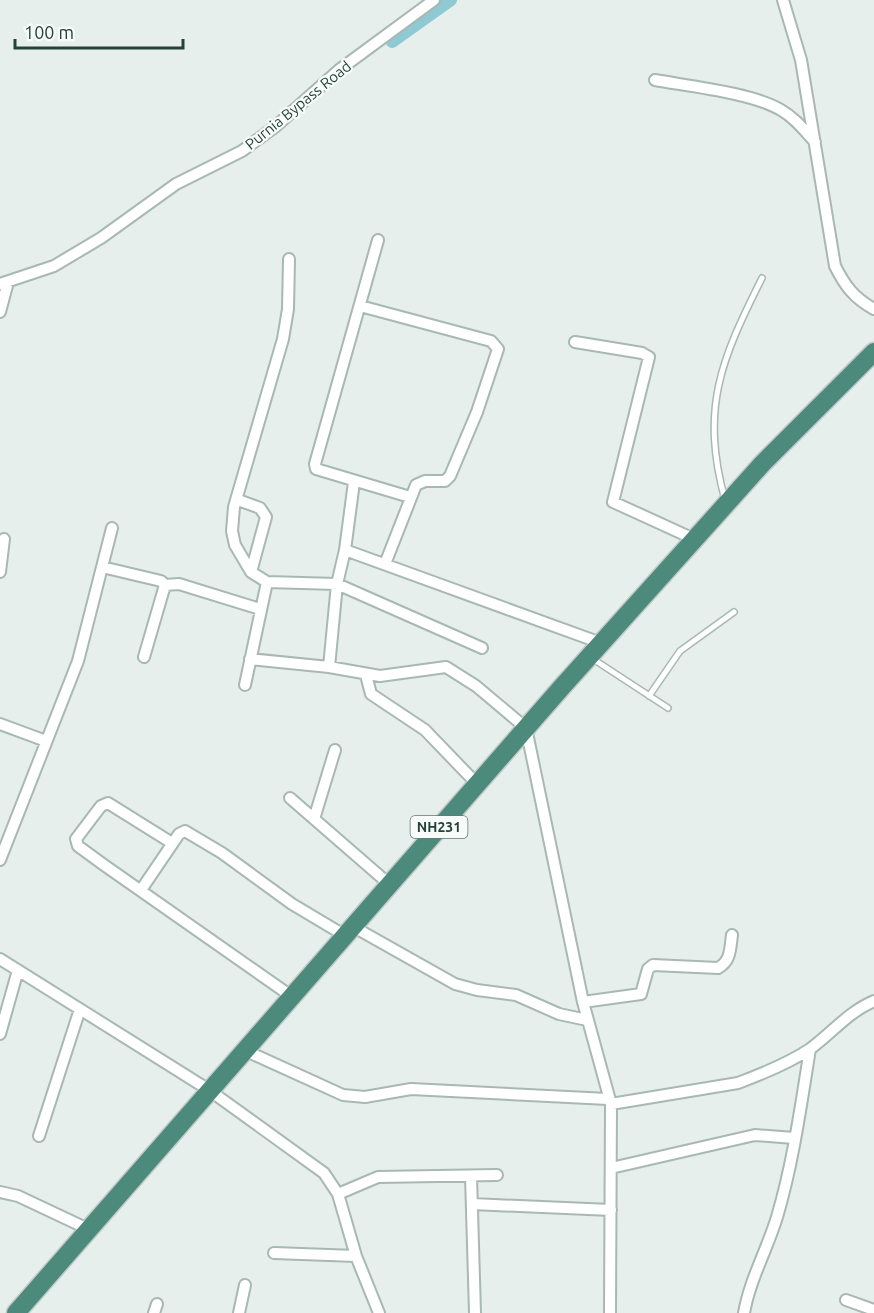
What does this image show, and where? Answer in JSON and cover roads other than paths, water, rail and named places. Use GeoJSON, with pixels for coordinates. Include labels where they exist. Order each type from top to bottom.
{"type":"FeatureCollection","features":[{"type":"Feature","properties":{"kind":"highway","name":"NH231"},"geometry":{"type":"LineString","coordinates":[[22,1312],[88,1229],[595,650],[726,504],[874,351]]}},
{"type":"Feature","properties":{"kind":"street","name":"Purnia Bypass Road"},"geometry":{"type":"LineString","coordinates":[[4,283],[54,266],[176,184],[242,151],[276,126],[339,70],[434,0]]}},
{"type":"Feature","properties":{"kind":"street"},"geometry":{"type":"LineString","coordinates":[[783,0],[801,60],[835,266],[851,292],[874,309]]}},
{"type":"Feature","properties":{"kind":"street"},"geometry":{"type":"LineString","coordinates":[[655,80],[723,92],[778,108],[795,120],[815,142]]}},
{"type":"Feature","properties":{"kind":"street"},"geometry":{"type":"LineString","coordinates":[[378,240],[315,464],[321,472],[410,497]]}},
{"type":"Feature","properties":{"kind":"street"},"geometry":{"type":"LineString","coordinates":[[289,259],[288,309],[283,339],[232,519],[235,545],[251,572],[267,582],[337,584],[482,648]]}},
{"type":"Feature","properties":{"kind":"street"},"geometry":{"type":"LineString","coordinates":[[0,312],[4,283]]}},
{"type":"Feature","properties":{"kind":"street"},"geometry":{"type":"LineString","coordinates":[[360,306],[491,340],[498,349],[477,412],[450,476],[445,481],[419,482],[410,497],[385,564]]}},
{"type":"Feature","properties":{"kind":"street"},"geometry":{"type":"LineString","coordinates":[[575,342],[642,353],[649,357],[613,501],[694,539]]}},
{"type":"Feature","properties":{"kind":"street"},"geometry":{"type":"LineString","coordinates":[[330,667],[337,584],[345,550],[354,482]]}},
{"type":"Feature","properties":{"kind":"street"},"geometry":{"type":"LineString","coordinates":[[238,500],[260,508],[266,517],[266,525],[251,572]]}},
{"type":"Feature","properties":{"kind":"street"},"geometry":{"type":"LineString","coordinates":[[0,860],[78,661],[112,528]]}},
{"type":"Feature","properties":{"kind":"street"},"geometry":{"type":"LineString","coordinates":[[0,572],[4,539]]}},
{"type":"Feature","properties":{"kind":"street"},"geometry":{"type":"LineString","coordinates":[[345,550],[385,564],[595,650]]}},
{"type":"Feature","properties":{"kind":"street"},"geometry":{"type":"LineString","coordinates":[[102,567],[161,581],[165,585],[179,584],[260,609]]}},
{"type":"Feature","properties":{"kind":"street"},"geometry":{"type":"LineString","coordinates":[[245,685],[267,582]]}},
{"type":"Feature","properties":{"kind":"street"},"geometry":{"type":"LineString","coordinates":[[144,657],[165,585]]}},
{"type":"Feature","properties":{"kind":"street"},"geometry":{"type":"LineString","coordinates":[[250,659],[330,667],[366,675],[401,674],[446,667],[476,686],[526,728],[583,1002],[609,1102],[610,1313]]}},
{"type":"Feature","properties":{"kind":"street"},"geometry":{"type":"LineString","coordinates":[[366,675],[371,694],[425,730],[477,784]]}},
{"type":"Feature","properties":{"kind":"street"},"geometry":{"type":"LineString","coordinates":[[0,724],[46,741]]}},
{"type":"Feature","properties":{"kind":"street"},"geometry":{"type":"LineString","coordinates":[[314,819],[335,750]]}},
{"type":"Feature","properties":{"kind":"street"},"geometry":{"type":"LineString","coordinates":[[290,798],[389,884]]}},
{"type":"Feature","properties":{"kind":"street"},"geometry":{"type":"LineString","coordinates":[[172,843],[108,803],[101,806],[76,839],[78,846],[291,996]]}},
{"type":"Feature","properties":{"kind":"street"},"geometry":{"type":"LineString","coordinates":[[141,890],[182,831],[191,833],[292,904],[455,984],[477,990],[516,995],[560,1014],[587,1020]]}},
{"type":"Feature","properties":{"kind":"street"},"geometry":{"type":"LineString","coordinates":[[583,1002],[641,994],[648,969],[653,965],[718,968],[729,958],[732,935]]}},
{"type":"Feature","properties":{"kind":"street"},"geometry":{"type":"LineString","coordinates":[[0,959],[209,1090],[324,1173],[338,1194],[356,1256],[379,1313]]}},
{"type":"Feature","properties":{"kind":"street"},"geometry":{"type":"LineString","coordinates":[[0,1034],[18,970]]}},
{"type":"Feature","properties":{"kind":"street"},"geometry":{"type":"LineString","coordinates":[[244,1050],[343,1095],[353,1097],[411,1089],[609,1102],[738,1083],[810,1049],[849,1015],[874,1001]]}},
{"type":"Feature","properties":{"kind":"street"},"geometry":{"type":"LineString","coordinates":[[39,1136],[80,1009]]}},
{"type":"Feature","properties":{"kind":"street"},"geometry":{"type":"LineString","coordinates":[[744,1313],[747,1293],[782,1198],[810,1049]]}},
{"type":"Feature","properties":{"kind":"street"},"geometry":{"type":"LineString","coordinates":[[611,1168],[755,1135],[794,1138]]}},
{"type":"Feature","properties":{"kind":"street"},"geometry":{"type":"LineString","coordinates":[[338,1194],[378,1177],[497,1175]]}},
{"type":"Feature","properties":{"kind":"street"},"geometry":{"type":"LineString","coordinates":[[471,1176],[475,1313]]}},
{"type":"Feature","properties":{"kind":"street"},"geometry":{"type":"LineString","coordinates":[[0,1192],[18,1196],[88,1229]]}},
{"type":"Feature","properties":{"kind":"street"},"geometry":{"type":"LineString","coordinates":[[472,1204],[611,1210]]}},
{"type":"Feature","properties":{"kind":"street"},"geometry":{"type":"LineString","coordinates":[[274,1253],[356,1256]]}},
{"type":"Feature","properties":{"kind":"street"},"geometry":{"type":"LineString","coordinates":[[239,1313],[245,1285]]}},
{"type":"Feature","properties":{"kind":"street"},"geometry":{"type":"LineString","coordinates":[[846,1300],[874,1310]]}},
{"type":"Feature","properties":{"kind":"lane"},"geometry":{"type":"LineString","coordinates":[[726,504],[713,439],[717,388],[726,351],[762,278]]}},
{"type":"Feature","properties":{"kind":"lane"},"geometry":{"type":"LineString","coordinates":[[649,696],[680,651],[734,612]]}},
{"type":"Feature","properties":{"kind":"lane"},"geometry":{"type":"LineString","coordinates":[[595,650],[649,696],[668,708]]}},
{"type":"Feature","properties":{"kind":"waterway"},"geometry":{"type":"LineString","coordinates":[[392,42],[451,0]]}}]}
